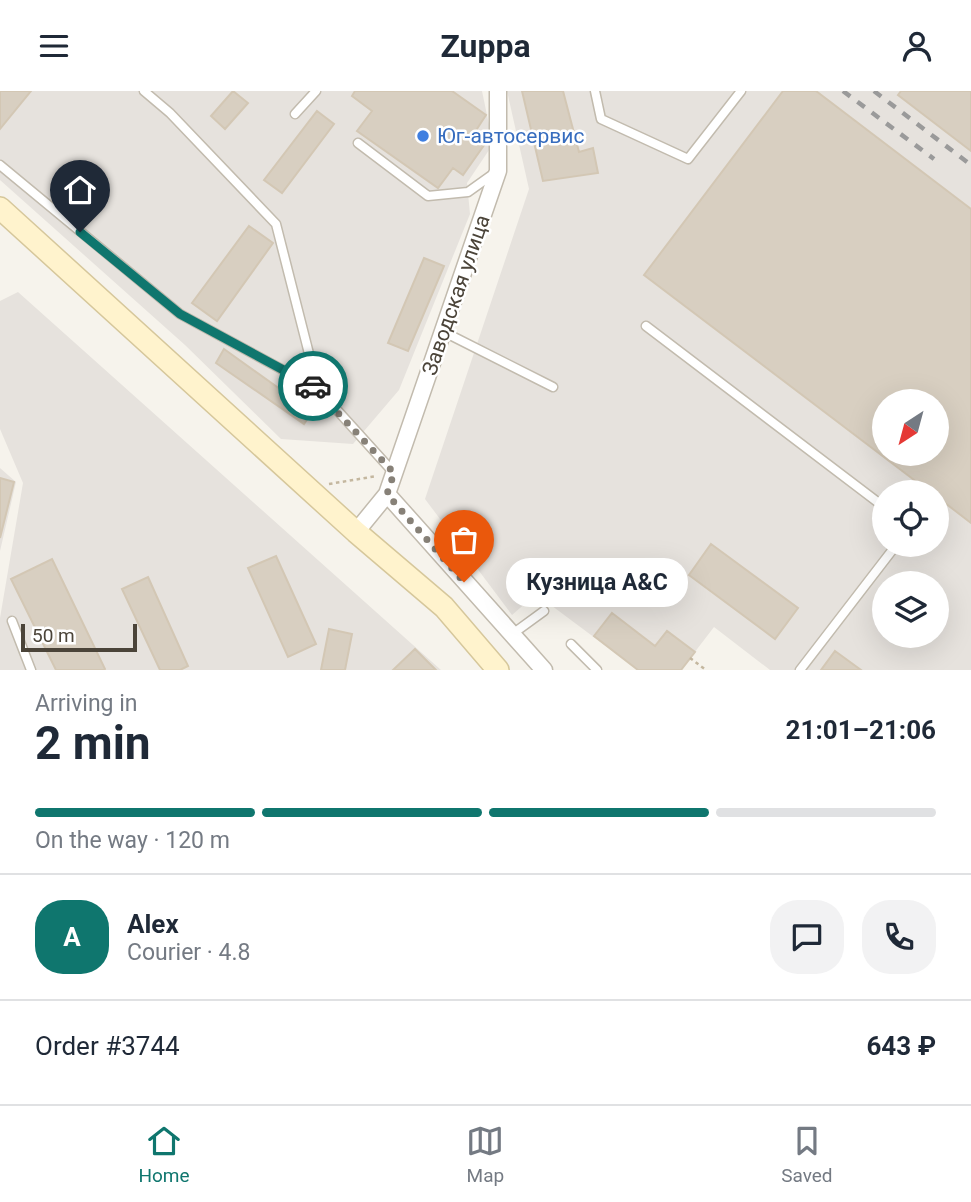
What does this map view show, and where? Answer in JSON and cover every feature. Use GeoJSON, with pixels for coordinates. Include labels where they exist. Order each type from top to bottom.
{"type":"FeatureCollection","features":[{"type":"Feature","properties":{"kind":"main road"},"geometry":{"type":"LineString","coordinates":[[0,208],[356,532],[444,607],[498,670]]}},
{"type":"Feature","properties":{"kind":"street","name":"Заводская улица"},"geometry":{"type":"LineString","coordinates":[[356,532],[387,494],[498,171],[495,94]]}},
{"type":"Feature","properties":{"kind":"street"},"geometry":{"type":"LineString","coordinates":[[387,494],[544,670]]}},
{"type":"Feature","properties":{"kind":"lane"},"geometry":{"type":"LineString","coordinates":[[144,91],[170,113],[276,224],[318,389]]}},
{"type":"Feature","properties":{"kind":"lane"},"geometry":{"type":"LineString","coordinates":[[295,114],[316,91]]}},
{"type":"Feature","properties":{"kind":"lane"},"geometry":{"type":"LineString","coordinates":[[595,91],[601,119],[688,159],[741,91]]}},
{"type":"Feature","properties":{"kind":"lane"},"geometry":{"type":"LineString","coordinates":[[358,143],[428,196],[468,192],[498,171]]}},
{"type":"Feature","properties":{"kind":"lane"},"geometry":{"type":"LineString","coordinates":[[0,165],[180,314],[318,389],[394,473]]}},
{"type":"Feature","properties":{"kind":"lane"},"geometry":{"type":"LineString","coordinates":[[646,326],[872,498]]}},
{"type":"Feature","properties":{"kind":"lane"},"geometry":{"type":"LineString","coordinates":[[444,332],[553,387]]}},
{"type":"Feature","properties":{"kind":"lane"},"geometry":{"type":"LineString","coordinates":[[800,670],[888,557]]}},
{"type":"Feature","properties":{"kind":"lane"},"geometry":{"type":"LineString","coordinates":[[511,635],[544,611]]}},
{"type":"Feature","properties":{"kind":"lane"},"geometry":{"type":"LineString","coordinates":[[12,621],[31,670]]}},
{"type":"Feature","properties":{"kind":"lane"},"geometry":{"type":"LineString","coordinates":[[571,643],[597,670]]}},
{"type":"Feature","properties":{"kind":"path"},"geometry":{"type":"LineString","coordinates":[[325,484],[394,473]]}},
{"type":"Feature","properties":{"kind":"path"},"geometry":{"type":"LineString","coordinates":[[690,658],[706,670]]}},
{"type":"Feature","properties":{"kind":"shaded area"},"geometry":{"type":"Polygon","coordinates":[[[0,91],[482,91],[493,144],[467,183],[470,214],[399,390],[353,444],[281,439],[185,345],[0,180],[0,91]]]}},
{"type":"Feature","properties":{"kind":"shaded area"},"geometry":{"type":"Polygon","coordinates":[[[507,91],[971,91],[971,670],[770,670],[714,627],[681,670],[638,670],[536,594],[512,615],[425,499],[529,189],[507,91]]]}},
{"type":"Feature","properties":{"kind":"shaded area"},"geometry":{"type":"Polygon","coordinates":[[[18,292],[441,670],[0,670],[0,618],[23,483],[0,429],[0,301],[18,292]]]}},
{"type":"Feature","properties":{"kind":"shaded area"},"geometry":{"type":"Polygon","coordinates":[[[0,468],[16,482],[0,551],[0,468]]]}},
{"type":"Feature","properties":{"kind":"building"},"geometry":{"type":"Polygon","coordinates":[[[0,91],[31,91],[0,129],[0,91]]]}},
{"type":"Feature","properties":{"kind":"building"},"geometry":{"type":"Polygon","coordinates":[[[233,91],[248,103],[225,129],[211,116],[233,91]]]}},
{"type":"Feature","properties":{"kind":"building","name":"Юг-автосервис"},"geometry":{"type":"Polygon","coordinates":[[[355,91],[452,91],[486,115],[475,132],[487,141],[463,175],[453,168],[438,188],[357,131],[372,111],[352,96],[355,91]]]}},
{"type":"Feature","properties":{"kind":"building"},"geometry":{"type":"Polygon","coordinates":[[[522,91],[563,91],[579,152],[593,148],[598,173],[543,181],[522,91]]]}},
{"type":"Feature","properties":{"kind":"building"},"geometry":{"type":"Polygon","coordinates":[[[783,91],[816,91],[971,209],[971,523],[949,506],[949,480],[914,480],[896,466],[949,466],[949,389],[872,389],[872,448],[644,275],[783,91]]]}},
{"type":"Feature","properties":{"kind":"building"},"geometry":{"type":"Polygon","coordinates":[[[901,91],[971,91],[971,151],[898,95],[901,91]]]}},
{"type":"Feature","properties":{"kind":"building"},"geometry":{"type":"Polygon","coordinates":[[[317,111],[334,124],[282,193],[264,180],[317,111]]]}},
{"type":"Feature","properties":{"kind":"building"},"geometry":{"type":"Polygon","coordinates":[[[249,226],[273,243],[217,321],[192,303],[249,226]]]}},
{"type":"Feature","properties":{"kind":"building"},"geometry":{"type":"Polygon","coordinates":[[[424,258],[444,266],[408,351],[388,343],[424,258]]]}},
{"type":"Feature","properties":{"kind":"building"},"geometry":{"type":"Polygon","coordinates":[[[224,349],[312,412],[304,424],[216,363],[224,349]]]}},
{"type":"Feature","properties":{"kind":"building"},"geometry":{"type":"Polygon","coordinates":[[[0,478],[14,482],[0,538],[0,478]]]}},
{"type":"Feature","properties":{"kind":"building"},"geometry":{"type":"Polygon","coordinates":[[[711,544],[798,608],[775,639],[689,575],[711,544]]]}},
{"type":"Feature","properties":{"kind":"building"},"geometry":{"type":"Polygon","coordinates":[[[276,556],[316,644],[288,657],[248,568],[276,556]]]}},
{"type":"Feature","properties":{"kind":"building"},"geometry":{"type":"Polygon","coordinates":[[[52,559],[104,670],[56,670],[11,579],[52,559]]]}},
{"type":"Feature","properties":{"kind":"building"},"geometry":{"type":"Polygon","coordinates":[[[148,577],[188,666],[180,670],[160,670],[122,589],[148,577]]]}},
{"type":"Feature","properties":{"kind":"building"},"geometry":{"type":"Polygon","coordinates":[[[612,613],[655,646],[667,631],[695,652],[681,670],[638,670],[594,636],[612,613]]]}},
{"type":"Feature","properties":{"kind":"building"},"geometry":{"type":"Polygon","coordinates":[[[329,629],[352,634],[345,670],[321,670],[329,629]]]}},
{"type":"Feature","properties":{"kind":"building"},"geometry":{"type":"Polygon","coordinates":[[[415,649],[436,670],[393,670],[415,649]]]}},
{"type":"Feature","properties":{"kind":"building"},"geometry":{"type":"Polygon","coordinates":[[[835,651],[861,670],[821,670],[835,651]]]}},
{"type":"Feature","properties":{"kind":"railway"},"geometry":{"type":"LineString","coordinates":[[843,91],[934,159]]}},
{"type":"Feature","properties":{"kind":"railway"},"geometry":{"type":"LineString","coordinates":[[874,91],[971,165]]}},
{"type":"Feature","properties":{"kind":"way so far"},"geometry":{"type":"LineString","coordinates":[[313,386],[394,473],[387,494],[464,582]]}},
{"type":"Feature","properties":{"kind":"place","name":"Юг-автосервис"},"geometry":{"type":"Point","coordinates":[423,136]}},
{"type":"Feature","properties":{"kind":"place","name":"Кузница А&С"},"geometry":{"type":"Point","coordinates":[464,582]}},
{"type":"Feature","properties":{"kind":"route"},"geometry":{"type":"LineString","coordinates":[[80,232],[180,314],[313,386]]}}]}
